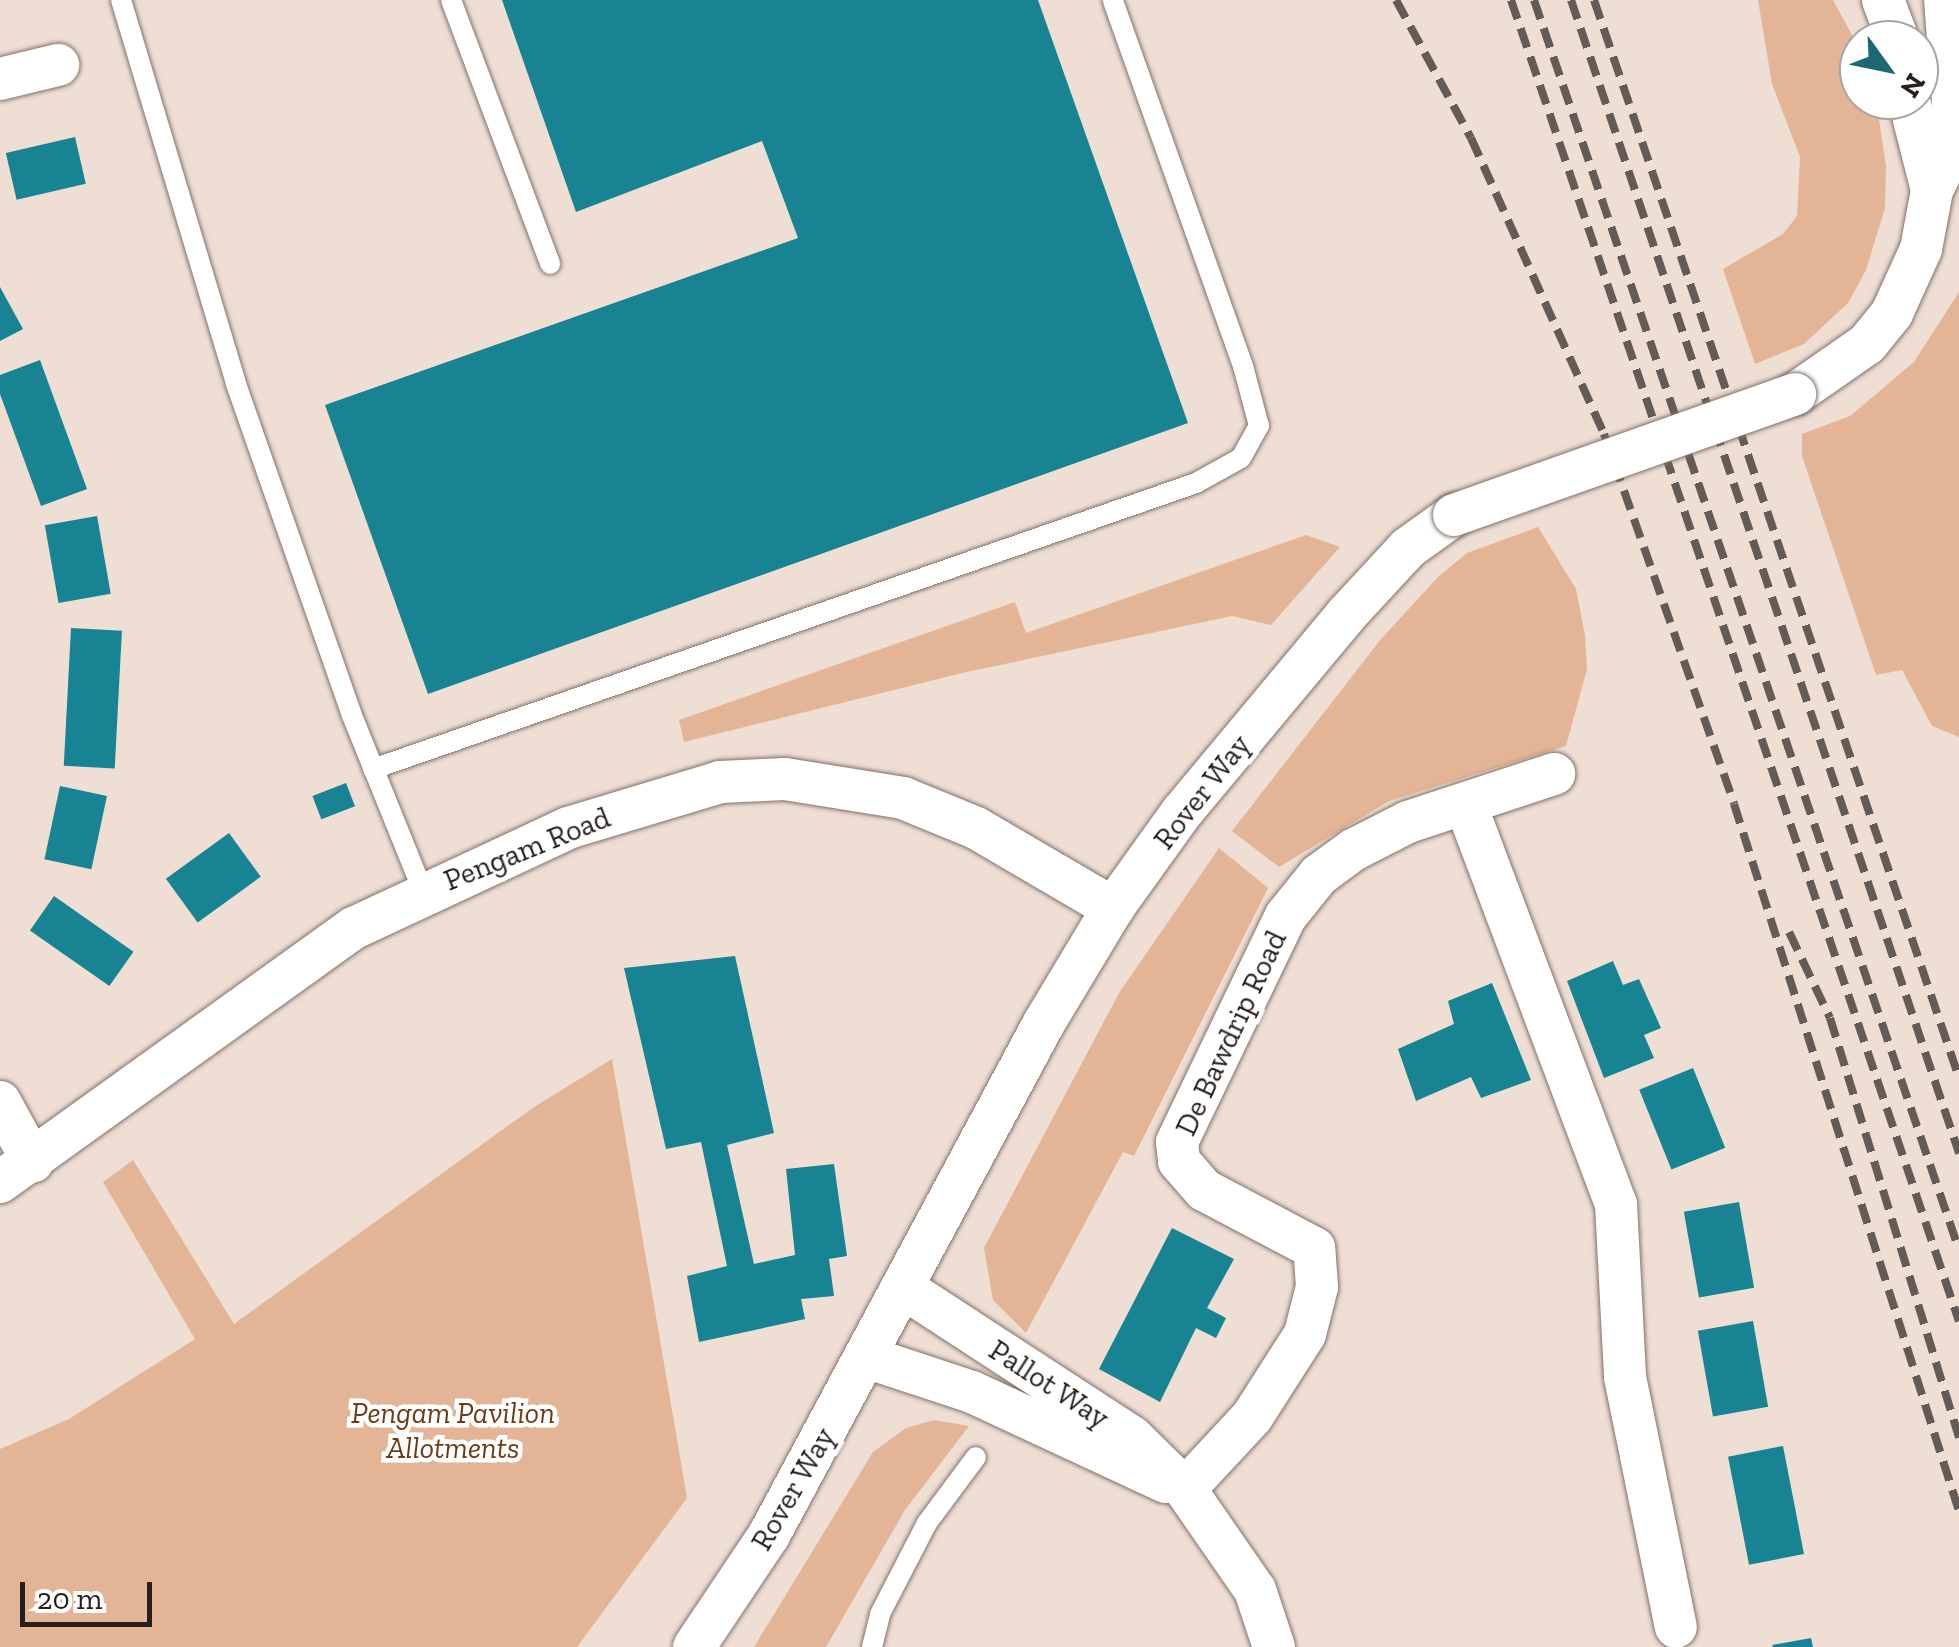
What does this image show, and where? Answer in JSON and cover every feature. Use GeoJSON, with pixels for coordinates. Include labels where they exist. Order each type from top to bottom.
{"type":"FeatureCollection","features":[{"type":"Feature","properties":{"kind":"street","name":"Rover Way"},"geometry":{"type":"LineString","coordinates":[[694,1647],[769,1535],[868,1358],[1044,1023],[1113,908],[1182,812],[1346,615],[1408,548],[1454,515],[1795,394],[1846,362],[1892,312],[1922,248],[1932,190],[1956,142],[1945,0]]}},
{"type":"Feature","properties":{"kind":"street"},"geometry":{"type":"LineString","coordinates":[[0,79],[58,65]]}},
{"type":"Feature","properties":{"kind":"street","name":"Rover Way"},"geometry":{"type":"LineString","coordinates":[[1914,120],[1932,190]]}},
{"type":"Feature","properties":{"kind":"street","name":"De Bawdrip Road"},"geometry":{"type":"LineString","coordinates":[[1185,1490],[1262,1400],[1306,1334],[1316,1287],[1314,1248],[1190,1178],[1177,1142],[1184,1119],[1296,900],[1353,850],[1408,822],[1467,808],[1554,774]]}},
{"type":"Feature","properties":{"kind":"street","name":"Pengam Road"},"geometry":{"type":"LineString","coordinates":[[16,1172],[275,980],[423,891],[641,804],[720,782],[784,779],[903,798],[976,828],[1113,908]]}},
{"type":"Feature","properties":{"kind":"street"},"geometry":{"type":"LineString","coordinates":[[1467,808],[1616,1204],[1625,1377],[1676,1627]]}},
{"type":"Feature","properties":{"kind":"street"},"geometry":{"type":"LineString","coordinates":[[0,1102],[16,1172]]}},
{"type":"Feature","properties":{"kind":"street","name":"Pallot Way"},"geometry":{"type":"LineString","coordinates":[[905,1289],[1132,1437],[1185,1490],[1255,1590],[1274,1647]]}},
{"type":"Feature","properties":{"kind":"street","name":"Pallot Way"},"geometry":{"type":"LineString","coordinates":[[868,1358],[972,1392],[1185,1490]]}},
{"type":"Feature","properties":{"kind":"lane"},"geometry":{"type":"LineString","coordinates":[[121,0],[236,384],[373,769],[423,891]]}},
{"type":"Feature","properties":{"kind":"lane"},"geometry":{"type":"LineString","coordinates":[[451,0],[550,264]]}},
{"type":"Feature","properties":{"kind":"lane"},"geometry":{"type":"LineString","coordinates":[[373,769],[1196,483],[1241,458],[1259,426],[1243,366],[1113,0]]}},
{"type":"Feature","properties":{"kind":"lane"},"geometry":{"type":"LineString","coordinates":[[872,1647],[880,1614],[927,1523],[976,1457]]}},
{"type":"Feature","properties":{"kind":"green space"},"geometry":{"type":"Polygon","coordinates":[[[1758,0],[1833,0],[1844,20],[1839,20],[1839,120],[1879,120],[1886,166],[1885,208],[1866,270],[1848,303],[1804,344],[1755,364],[1723,269],[1783,234],[1797,216],[1800,157],[1772,84],[1758,0]]]}},
{"type":"Feature","properties":{"kind":"green space"},"geometry":{"type":"Polygon","coordinates":[[[1959,292],[1959,737],[1932,726],[1902,670],[1876,675],[1802,456],[1802,434],[1850,416],[1914,362],[1959,292]]]}},
{"type":"Feature","properties":{"kind":"green space"},"geometry":{"type":"Polygon","coordinates":[[[1538,527],[1576,589],[1585,635],[1587,669],[1566,746],[1389,801],[1279,867],[1232,831],[1381,639],[1438,577],[1467,553],[1538,527]]]}},
{"type":"Feature","properties":{"kind":"green space"},"geometry":{"type":"Polygon","coordinates":[[[1306,535],[1340,547],[1271,625],[1232,616],[962,673],[684,742],[679,720],[1015,602],[1026,633],[1306,535]]]}},
{"type":"Feature","properties":{"kind":"green space"},"geometry":{"type":"Polygon","coordinates":[[[1219,848],[1268,888],[1134,1156],[1123,1152],[1026,1333],[993,1300],[984,1248],[1119,993],[1219,848]]]}},
{"type":"Feature","properties":{"kind":"green space","name":"Pengam Pavilion Allotments"},"geometry":{"type":"Polygon","coordinates":[[[612,1059],[687,1498],[577,1647],[0,1647],[0,1449],[69,1419],[195,1339],[103,1182],[133,1160],[234,1324],[534,1107],[612,1059]]]}},
{"type":"Feature","properties":{"kind":"green space"},"geometry":{"type":"Polygon","coordinates":[[[934,1420],[969,1426],[905,1510],[826,1647],[754,1647],[873,1452],[906,1428],[934,1420]]]}},
{"type":"Feature","properties":{"kind":"building"},"geometry":{"type":"Polygon","coordinates":[[[502,0],[1038,0],[1188,423],[428,694],[325,405],[798,238],[762,141],[576,212],[502,0]]]}},
{"type":"Feature","properties":{"kind":"building"},"geometry":{"type":"Polygon","coordinates":[[[75,137],[86,184],[17,200],[6,153],[75,137]]]}},
{"type":"Feature","properties":{"kind":"building"},"geometry":{"type":"Polygon","coordinates":[[[0,287],[23,329],[0,341],[0,287]]]}},
{"type":"Feature","properties":{"kind":"building"},"geometry":{"type":"Polygon","coordinates":[[[40,360],[87,489],[41,506],[0,394],[0,375],[40,360]]]}},
{"type":"Feature","properties":{"kind":"building"},"geometry":{"type":"Polygon","coordinates":[[[97,516],[111,594],[59,603],[45,525],[97,516]]]}},
{"type":"Feature","properties":{"kind":"building"},"geometry":{"type":"Polygon","coordinates":[[[71,628],[122,631],[115,768],[64,766],[71,628]]]}},
{"type":"Feature","properties":{"kind":"building"},"geometry":{"type":"Polygon","coordinates":[[[346,783],[355,806],[321,819],[312,796],[346,783]]]}},
{"type":"Feature","properties":{"kind":"building"},"geometry":{"type":"Polygon","coordinates":[[[60,786],[107,796],[91,869],[44,859],[60,786]]]}},
{"type":"Feature","properties":{"kind":"building"},"geometry":{"type":"Polygon","coordinates":[[[229,833],[261,877],[198,923],[166,879],[229,833]]]}},
{"type":"Feature","properties":{"kind":"building"},"geometry":{"type":"Polygon","coordinates":[[[54,896],[133,952],[109,986],[30,930],[54,896]]]}},
{"type":"Feature","properties":{"kind":"building"},"geometry":{"type":"Polygon","coordinates":[[[735,956],[774,1133],[727,1145],[754,1264],[795,1255],[786,1169],[834,1164],[847,1256],[829,1259],[834,1296],[801,1299],[805,1319],[699,1342],[687,1276],[727,1266],[701,1142],[666,1149],[624,968],[735,956]]]}},
{"type":"Feature","properties":{"kind":"building"},"geometry":{"type":"Polygon","coordinates":[[[1613,961],[1623,985],[1639,979],[1661,1028],[1644,1035],[1654,1058],[1604,1078],[1567,981],[1613,961]]]}},
{"type":"Feature","properties":{"kind":"building"},"geometry":{"type":"Polygon","coordinates":[[[1492,983],[1531,1080],[1481,1098],[1471,1077],[1416,1101],[1398,1049],[1454,1024],[1448,1001],[1492,983]]]}},
{"type":"Feature","properties":{"kind":"building"},"geometry":{"type":"Polygon","coordinates":[[[1693,1068],[1725,1148],[1671,1169],[1639,1090],[1693,1068]]]}},
{"type":"Feature","properties":{"kind":"building"},"geometry":{"type":"Polygon","coordinates":[[[1739,1202],[1754,1288],[1699,1297],[1684,1212],[1739,1202]]]}},
{"type":"Feature","properties":{"kind":"building"},"geometry":{"type":"Polygon","coordinates":[[[1172,1228],[1234,1259],[1207,1308],[1226,1318],[1216,1338],[1196,1328],[1160,1402],[1099,1369],[1172,1228]]]}},
{"type":"Feature","properties":{"kind":"building"},"geometry":{"type":"Polygon","coordinates":[[[1753,1321],[1768,1407],[1713,1416],[1698,1331],[1753,1321]]]}},
{"type":"Feature","properties":{"kind":"building"},"geometry":{"type":"Polygon","coordinates":[[[1783,1446],[1804,1554],[1749,1565],[1728,1457],[1783,1446]]]}},
{"type":"Feature","properties":{"kind":"building"},"geometry":{"type":"Polygon","coordinates":[[[1811,1638],[1813,1647],[1772,1645],[1811,1638]]]}},
{"type":"Feature","properties":{"kind":"railway"},"geometry":{"type":"LineString","coordinates":[[1396,0],[1471,138],[1604,434],[1734,804],[1959,1511]]}},
{"type":"Feature","properties":{"kind":"railway"},"geometry":{"type":"LineString","coordinates":[[1511,0],[1959,1321]]}},
{"type":"Feature","properties":{"kind":"railway"},"geometry":{"type":"LineString","coordinates":[[1534,0],[1959,1250]]}},
{"type":"Feature","properties":{"kind":"railway"},"geometry":{"type":"LineString","coordinates":[[1571,0],[1959,1153]]}},
{"type":"Feature","properties":{"kind":"railway"},"geometry":{"type":"LineString","coordinates":[[1594,0],[1959,1078]]}},
{"type":"Feature","properties":{"kind":"railway"},"geometry":{"type":"LineString","coordinates":[[1789,932],[1830,1018],[1959,1438]]}}]}
